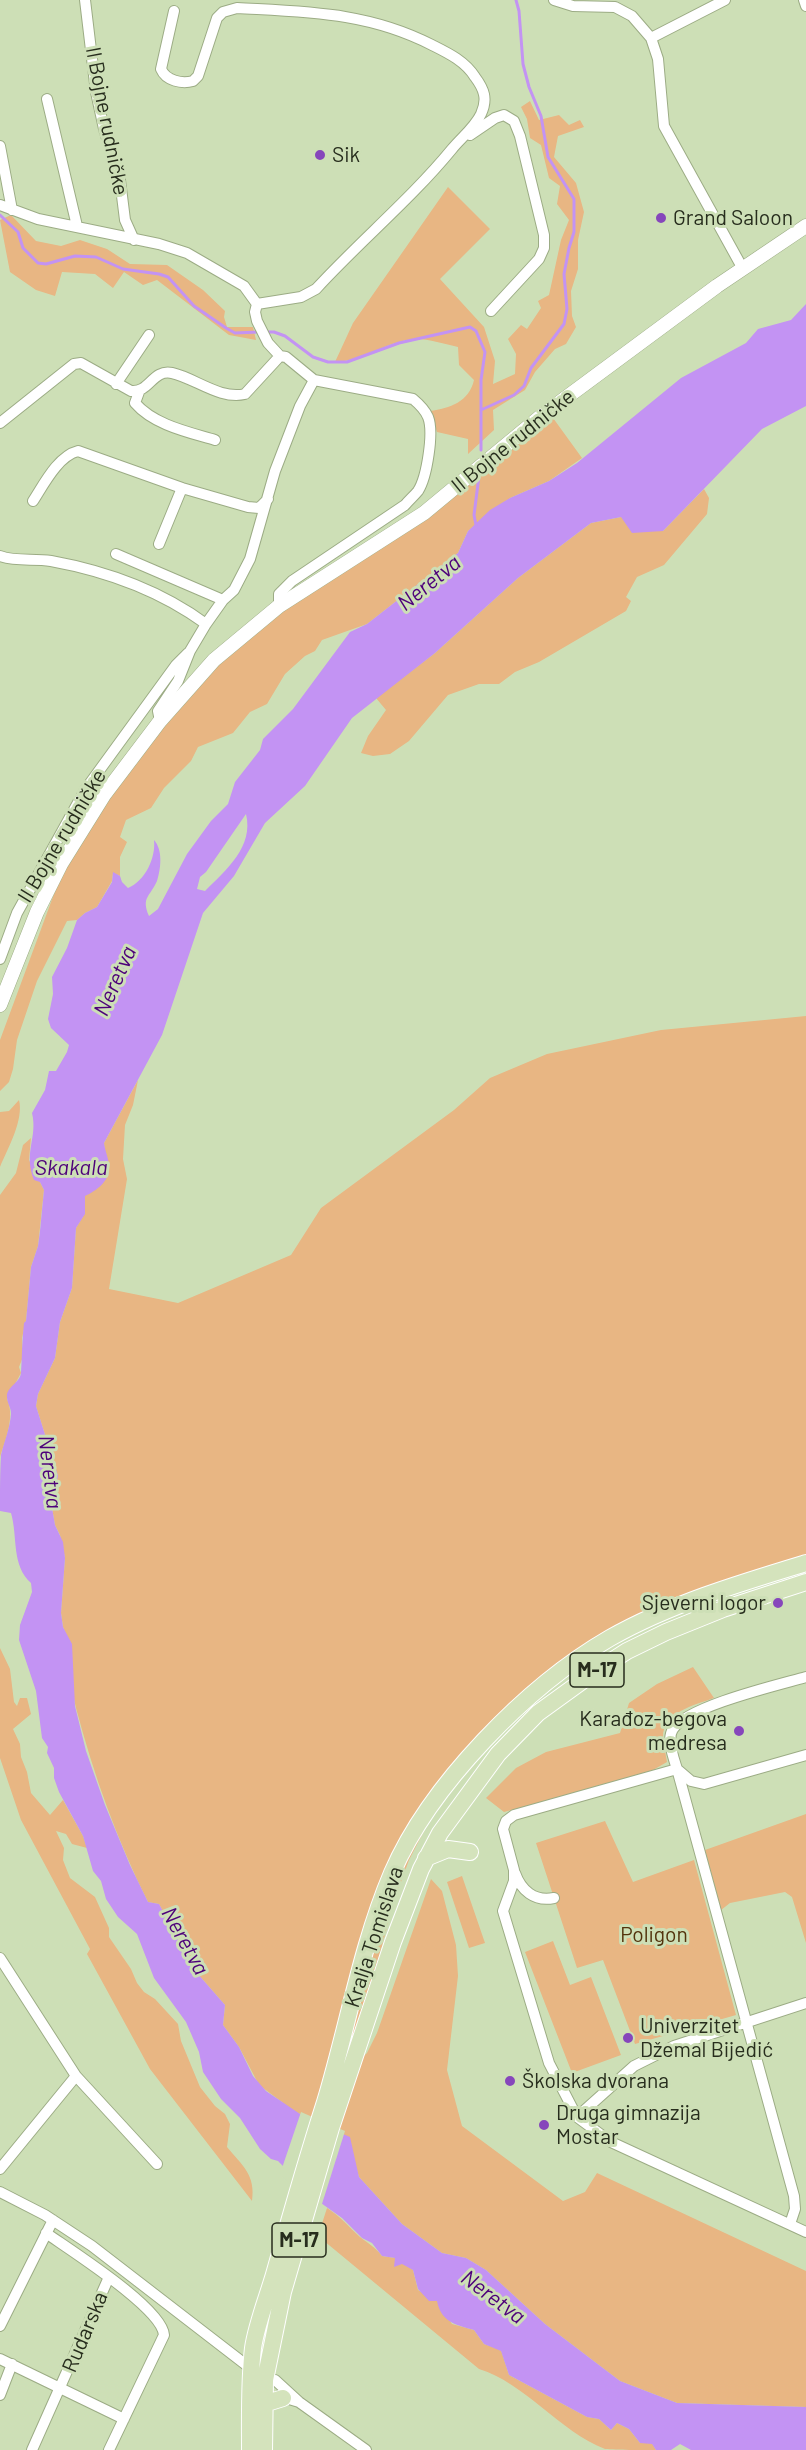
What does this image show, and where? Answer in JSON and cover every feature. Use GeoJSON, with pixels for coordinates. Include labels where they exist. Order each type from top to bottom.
{"type":"FeatureCollection","features":[{"type":"Feature","properties":{"kind":"main road","name":"Kralja Tomislava"},"geometry":{"type":"LineString","coordinates":[[343,2067],[354,1992],[393,1872],[438,1798],[486,1740],[552,1679],[611,1638],[703,1597],[806,1563]]}},
{"type":"Feature","properties":{"kind":"main road","name":"Kralja Tomislava"},"geometry":{"type":"LineString","coordinates":[[343,2067],[426,1858],[450,1816],[498,1754],[538,1713],[627,1650],[723,1609],[806,1582]]}},
{"type":"Feature","properties":{"kind":"main road"},"geometry":{"type":"LineString","coordinates":[[426,1858],[448,1849],[470,1852]]}},
{"type":"Feature","properties":{"kind":"main road","name":"M-17"},"geometry":{"type":"LineString","coordinates":[[264,2450],[264,2404],[254,2344],[300,2181],[343,2067]]}},
{"type":"Feature","properties":{"kind":"main road","name":"M-17"},"geometry":{"type":"LineString","coordinates":[[250,2450],[258,2374],[269,2352],[343,2067]]}},
{"type":"Feature","properties":{"kind":"main road"},"geometry":{"type":"LineString","coordinates":[[264,2404],[291,2400]]}},
{"type":"Feature","properties":{"kind":"street","name":"II Bojne rudničke"},"geometry":{"type":"LineString","coordinates":[[85,0],[96,92],[104,129],[120,180],[125,220],[134,240]]}},
{"type":"Feature","properties":{"kind":"street"},"geometry":{"type":"LineString","coordinates":[[554,0],[615,7],[632,16],[651,38],[658,59],[664,126],[743,269]]}},
{"type":"Feature","properties":{"kind":"street"},"geometry":{"type":"LineString","coordinates":[[651,38],[725,0]]}},
{"type":"Feature","properties":{"kind":"street"},"geometry":{"type":"LineString","coordinates":[[804,0],[806,6]]}},
{"type":"Feature","properties":{"kind":"street"},"geometry":{"type":"LineString","coordinates":[[0,205],[38,219],[159,244],[187,253],[244,286],[257,304],[301,297],[316,289],[434,171],[480,117],[486,102],[484,91],[469,69],[451,55],[409,33],[370,20],[336,14],[230,9],[217,18],[198,76],[186,83],[167,78],[161,69],[174,11]]}},
{"type":"Feature","properties":{"kind":"street"},"geometry":{"type":"LineString","coordinates":[[47,99],[78,226]]}},
{"type":"Feature","properties":{"kind":"street"},"geometry":{"type":"LineString","coordinates":[[464,136],[472,134],[495,118],[504,115],[514,121],[520,136],[544,235],[544,248],[539,259],[491,311]]}},
{"type":"Feature","properties":{"kind":"street"},"geometry":{"type":"LineString","coordinates":[[0,146],[12,210]]}},
{"type":"Feature","properties":{"kind":"street","name":"II Bojne rudničke"},"geometry":{"type":"LineString","coordinates":[[0,1005],[37,912],[62,864],[104,795],[160,721],[214,660],[279,606],[424,513],[540,417],[717,286],[806,226]]}},
{"type":"Feature","properties":{"kind":"street","name":"II Bojne rudničke"},"geometry":{"type":"LineString","coordinates":[[257,304],[255,312],[262,331],[280,356],[286,357],[314,380],[413,399],[428,418],[430,434],[425,472],[418,490],[405,505],[292,581],[279,594],[279,606]]}},
{"type":"Feature","properties":{"kind":"street"},"geometry":{"type":"LineString","coordinates":[[116,384],[148,335]]}},
{"type":"Feature","properties":{"kind":"street"},"geometry":{"type":"LineString","coordinates":[[215,440],[144,414],[135,403],[139,392],[148,387],[154,377],[162,373],[171,373],[237,396],[245,394],[280,356]]}},
{"type":"Feature","properties":{"kind":"street"},"geometry":{"type":"LineString","coordinates":[[0,423],[74,364],[81,363],[116,384],[139,392]]}},
{"type":"Feature","properties":{"kind":"street"},"geometry":{"type":"LineString","coordinates":[[190,651],[223,600],[234,590],[250,559],[275,471],[300,406],[314,380]]}},
{"type":"Feature","properties":{"kind":"street"},"geometry":{"type":"LineString","coordinates":[[33,501],[53,472],[70,453],[78,451],[182,488],[249,507],[259,508],[269,498]]}},
{"type":"Feature","properties":{"kind":"street"},"geometry":{"type":"LineString","coordinates":[[159,544],[182,488]]}},
{"type":"Feature","properties":{"kind":"street"},"geometry":{"type":"LineString","coordinates":[[116,554],[223,600]]}},
{"type":"Feature","properties":{"kind":"street"},"geometry":{"type":"LineString","coordinates":[[0,556],[8,559],[51,561],[93,571],[144,589],[184,608],[206,624]]}},
{"type":"Feature","properties":{"kind":"street","name":"II Bojne rudničke"},"geometry":{"type":"LineString","coordinates":[[160,721],[158,711],[186,666],[190,651]]}},
{"type":"Feature","properties":{"kind":"street","name":"II Bojne rudničke"},"geometry":{"type":"LineString","coordinates":[[0,959],[17,913],[85,790],[176,665],[190,651]]}},
{"type":"Feature","properties":{"kind":"street","name":"II Bojne rudničke"},"geometry":{"type":"LineString","coordinates":[[108,759],[126,766]]}},
{"type":"Feature","properties":{"kind":"street"},"geometry":{"type":"LineString","coordinates":[[790,2224],[795,2209],[794,2196],[670,1738],[676,1725],[717,1702],[806,1677]]}},
{"type":"Feature","properties":{"kind":"street"},"geometry":{"type":"LineString","coordinates":[[677,1769],[691,1781],[704,1784],[806,1755]]}},
{"type":"Feature","properties":{"kind":"street"},"geometry":{"type":"LineString","coordinates":[[554,1898],[536,1898],[518,1883],[503,1829],[506,1821],[514,1815],[677,1769]]}},
{"type":"Feature","properties":{"kind":"street"},"geometry":{"type":"LineString","coordinates":[[514,1870],[514,1881],[503,1911],[549,2063],[577,2117],[611,2142],[806,2232]]}},
{"type":"Feature","properties":{"kind":"street"},"geometry":{"type":"LineString","coordinates":[[0,1958],[3,1972],[76,2076],[157,2163]]}},
{"type":"Feature","properties":{"kind":"street"},"geometry":{"type":"LineString","coordinates":[[577,2117],[634,2066],[674,2046],[806,2003]]}},
{"type":"Feature","properties":{"kind":"street"},"geometry":{"type":"LineString","coordinates":[[0,2169],[76,2076]]}},
{"type":"Feature","properties":{"kind":"street"},"geometry":{"type":"LineString","coordinates":[[0,2192],[53,2220],[149,2288],[258,2374],[273,2391],[291,2400],[366,2450]]}},
{"type":"Feature","properties":{"kind":"street"},"geometry":{"type":"LineString","coordinates":[[0,2326],[53,2220]]}},
{"type":"Feature","properties":{"kind":"street","name":"Rudarska"},"geometry":{"type":"LineString","coordinates":[[46,2233],[109,2277],[155,2316],[164,2327],[164,2335],[109,2450]]}},
{"type":"Feature","properties":{"kind":"street","name":"Rudarska"},"geometry":{"type":"LineString","coordinates":[[32,2450],[62,2388],[109,2277]]}},
{"type":"Feature","properties":{"kind":"street","name":"Rudarska"},"geometry":{"type":"LineString","coordinates":[[0,2359],[124,2419]]}},
{"type":"Feature","properties":{"kind":"street"},"geometry":{"type":"LineString","coordinates":[[0,2395],[12,2364]]}},
{"type":"Feature","properties":{"kind":"street"},"geometry":{"type":"LineString","coordinates":[[258,2374],[275,2380],[291,2400]]}},
{"type":"Feature","properties":{"kind":"green space"},"geometry":{"type":"Polygon","coordinates":[[[530,101],[539,120],[559,115],[569,125],[580,120],[584,127],[558,136],[554,157],[576,183],[584,212],[578,240],[578,269],[571,291],[572,316],[576,327],[566,344],[555,349],[535,372],[525,390],[493,410],[494,430],[468,454],[468,439],[437,432],[430,411],[458,403],[471,388],[474,380],[459,365],[458,347],[426,340],[406,340],[356,358],[335,362],[353,323],[448,187],[490,229],[440,279],[484,327],[495,361],[493,384],[515,374],[516,354],[508,339],[521,325],[527,329],[541,308],[538,301],[549,295],[561,240],[569,220],[557,204],[560,186],[549,178],[541,145],[530,138],[527,119],[521,107],[530,101]]]}},
{"type":"Feature","properties":{"kind":"green space"},"geometry":{"type":"Polygon","coordinates":[[[11,215],[36,241],[61,246],[80,240],[107,249],[130,264],[167,265],[203,290],[225,311],[227,327],[253,327],[256,340],[229,335],[157,280],[143,285],[124,272],[113,288],[95,274],[62,272],[55,296],[36,290],[10,272],[0,220],[11,215]]]}},
{"type":"Feature","properties":{"kind":"green space"},"geometry":{"type":"Polygon","coordinates":[[[548,411],[582,458],[549,481],[510,498],[468,531],[458,553],[367,624],[322,640],[315,651],[305,656],[285,674],[267,704],[250,712],[233,733],[198,747],[191,761],[164,788],[151,808],[126,820],[120,837],[127,842],[120,857],[120,876],[113,873],[112,881],[97,907],[77,920],[67,921],[37,981],[17,1040],[9,1082],[0,1091],[0,1040],[64,867],[104,795],[214,660],[424,513],[548,411]]]}},
{"type":"Feature","properties":{"kind":"green space"},"geometry":{"type":"Polygon","coordinates":[[[704,489],[709,498],[707,514],[664,565],[637,577],[626,597],[631,601],[626,611],[539,662],[515,672],[499,684],[479,684],[448,695],[409,741],[390,754],[373,756],[361,753],[368,736],[386,710],[376,698],[435,653],[518,578],[591,523],[621,517],[663,531],[704,489]]]}},
{"type":"Feature","properties":{"kind":"green space","name":"Sjeverni logor"},"geometry":{"type":"Polygon","coordinates":[[[806,1016],[806,1563],[611,1638],[509,1716],[406,1847],[318,2123],[294,2111],[259,2085],[239,2047],[223,2025],[225,2005],[197,1973],[159,1904],[148,1902],[107,1807],[76,1708],[61,1613],[65,1558],[51,1502],[58,1476],[36,1406],[38,1394],[55,1358],[60,1322],[72,1288],[76,1228],[85,1213],[85,1195],[109,1167],[104,1143],[138,1080],[133,1105],[125,1125],[123,1159],[127,1179],[109,1289],[178,1303],[291,1255],[321,1208],[454,1110],[490,1078],[547,1054],[661,1030],[806,1016]]]}},
{"type":"Feature","properties":{"kind":"green space"},"geometry":{"type":"Polygon","coordinates":[[[19,1100],[17,1125],[0,1167],[0,1112],[9,1111],[19,1100]]]}},
{"type":"Feature","properties":{"kind":"green space"},"geometry":{"type":"Polygon","coordinates":[[[31,1138],[29,1160],[44,1190],[38,1246],[31,1267],[26,1321],[22,1338],[23,1357],[19,1367],[21,1373],[7,1399],[10,1420],[0,1457],[0,1195],[16,1173],[23,1145],[31,1138]]]}},
{"type":"Feature","properties":{"kind":"green space"},"geometry":{"type":"Polygon","coordinates":[[[0,1648],[10,1669],[14,1702],[17,1706],[20,1698],[27,1698],[31,1714],[13,1729],[20,1744],[21,1757],[31,1793],[50,1815],[63,1800],[83,1836],[87,1848],[72,1844],[66,1834],[56,1831],[64,1848],[63,1860],[70,1878],[95,1897],[109,1928],[109,1937],[131,1969],[137,1983],[178,2024],[181,2041],[200,2087],[215,2106],[225,2114],[230,2124],[227,2147],[250,2177],[252,2201],[150,2069],[87,1954],[90,1949],[21,1820],[0,1758],[0,1648]]]}},
{"type":"Feature","properties":{"kind":"green space"},"geometry":{"type":"Polygon","coordinates":[[[693,1667],[714,1698],[681,1711],[668,1721],[663,1737],[667,1762],[646,1774],[504,1812],[486,1798],[516,1768],[546,1752],[620,1733],[629,1703],[657,1684],[693,1667]]]}},
{"type":"Feature","properties":{"kind":"green space"},"geometry":{"type":"Polygon","coordinates":[[[806,1814],[806,1943],[792,1897],[785,1892],[730,1903],[721,1910],[705,1850],[806,1814]]]}},
{"type":"Feature","properties":{"kind":"green space","name":"Poligon"},"geometry":{"type":"Polygon","coordinates":[[[605,1821],[633,1882],[694,1860],[736,2015],[635,2044],[603,1960],[577,1968],[536,1843],[605,1821]]]}},
{"type":"Feature","properties":{"kind":"green space"},"geometry":{"type":"Polygon","coordinates":[[[426,1827],[409,1860],[393,1904],[346,2065],[342,2064],[362,1988],[402,1865],[426,1827]]]}},
{"type":"Feature","properties":{"kind":"green space"},"geometry":{"type":"Polygon","coordinates":[[[462,1876],[485,1943],[469,1948],[447,1882],[462,1876]]]}},
{"type":"Feature","properties":{"kind":"green space"},"geometry":{"type":"Polygon","coordinates":[[[431,1879],[442,1891],[456,1945],[458,1976],[447,2070],[462,2126],[563,2201],[585,2192],[597,2173],[806,2271],[806,2407],[677,2403],[620,2381],[545,2324],[486,2270],[466,2258],[442,2253],[402,2224],[359,2177],[355,2164],[331,2128],[350,2069],[367,2053],[377,2033],[431,1879]]]}},
{"type":"Feature","properties":{"kind":"green space"},"geometry":{"type":"Polygon","coordinates":[[[553,1941],[570,1985],[591,1977],[621,2055],[572,2073],[525,1952],[553,1941]]]}},
{"type":"Feature","properties":{"kind":"green space"},"geometry":{"type":"Polygon","coordinates":[[[327,2208],[382,2256],[395,2258],[413,2270],[418,2290],[437,2301],[452,2324],[474,2330],[484,2344],[501,2350],[509,2375],[587,2417],[599,2419],[611,2430],[617,2423],[629,2429],[640,2443],[652,2443],[656,2450],[605,2449],[572,2431],[512,2385],[479,2369],[318,2236],[327,2208]]]}},
{"type":"Feature","properties":{"kind":"water"},"geometry":{"type":"Polygon","coordinates":[[[806,304],[806,406],[762,429],[663,531],[632,533],[621,517],[591,523],[518,578],[435,653],[352,718],[305,786],[265,823],[234,876],[203,913],[162,1035],[104,1143],[109,1172],[102,1185],[85,1196],[85,1214],[76,1228],[72,1288],[60,1322],[55,1358],[38,1394],[36,1406],[58,1476],[51,1502],[55,1525],[63,1542],[65,1558],[61,1613],[63,1627],[72,1644],[75,1706],[86,1751],[105,1805],[148,1902],[159,1904],[197,1973],[225,2005],[223,2025],[239,2047],[253,2076],[266,2091],[306,2118],[350,2137],[359,2177],[402,2224],[442,2253],[466,2258],[486,2270],[545,2324],[620,2381],[677,2403],[806,2407],[806,2450],[691,2450],[680,2444],[671,2450],[656,2450],[652,2444],[640,2443],[629,2429],[617,2423],[611,2430],[599,2419],[587,2417],[509,2375],[501,2351],[484,2344],[474,2330],[450,2322],[442,2314],[437,2301],[429,2301],[418,2289],[413,2270],[402,2264],[394,2267],[395,2258],[382,2256],[372,2243],[362,2238],[342,2218],[290,2181],[283,2173],[283,2166],[260,2149],[240,2118],[221,2099],[203,2072],[199,2052],[186,2022],[154,1978],[137,1934],[118,1917],[106,1899],[101,1881],[93,1871],[83,1836],[54,1778],[54,1768],[47,1753],[48,1747],[42,1738],[36,1691],[19,1640],[20,1625],[32,1592],[31,1583],[20,1568],[11,1513],[0,1511],[1,1455],[11,1414],[7,1394],[21,1373],[23,1329],[26,1321],[31,1267],[38,1246],[44,1190],[40,1182],[34,1180],[31,1170],[32,1113],[45,1090],[49,1071],[56,1071],[69,1045],[51,1028],[48,1019],[53,994],[52,977],[67,948],[77,920],[97,907],[112,882],[113,872],[120,876],[128,888],[140,880],[151,861],[154,840],[159,849],[160,865],[157,881],[147,897],[146,905],[149,916],[158,909],[187,854],[211,821],[228,804],[235,782],[260,750],[263,739],[293,709],[350,632],[367,624],[458,553],[468,531],[490,510],[510,498],[549,481],[577,463],[681,378],[746,343],[758,329],[791,320],[806,304]],[[246,814],[206,872],[200,877],[197,889],[205,891],[229,866],[242,847],[247,826],[246,814]]]}},
{"type":"Feature","properties":{"kind":"pier"},"geometry":{"type":"Polygon","coordinates":[[[301,2112],[345,2131],[321,2207],[288,2183],[280,2174],[301,2112]]]}},
{"type":"Feature","properties":{"kind":"waterway"},"geometry":{"type":"LineString","coordinates":[[481,410],[514,395],[524,386],[531,368],[564,324],[567,309],[564,274],[574,232],[574,199],[548,157],[541,116],[529,87],[523,64],[516,0]]}},
{"type":"Feature","properties":{"kind":"waterway"},"geometry":{"type":"LineString","coordinates":[[0,215],[18,232],[23,248],[38,263],[46,264],[75,256],[96,257],[123,269],[159,274],[168,277],[194,306],[226,328],[235,333],[259,332]]}},
{"type":"Feature","properties":{"kind":"waterway"},"geometry":{"type":"LineString","coordinates":[[266,332],[285,336],[313,357],[328,362],[347,362],[399,343],[470,327],[476,331],[485,352],[481,380],[481,450]]}},
{"type":"Feature","properties":{"kind":"waterway"},"geometry":{"type":"LineString","coordinates":[[476,525],[474,515],[479,476]]}},
{"type":"Feature","properties":{"kind":"place","name":"Sik"},"geometry":{"type":"Point","coordinates":[320,155]}},
{"type":"Feature","properties":{"kind":"place","name":"Grand Saloon"},"geometry":{"type":"Point","coordinates":[661,218]}},
{"type":"Feature","properties":{"kind":"place","name":"Sjeverni logor"},"geometry":{"type":"Point","coordinates":[778,1603]}},
{"type":"Feature","properties":{"kind":"place","name":"Karađoz-begova medresa"},"geometry":{"type":"Point","coordinates":[739,1731]}},
{"type":"Feature","properties":{"kind":"place","name":"Univerzitet Džemal Bijedić"},"geometry":{"type":"Point","coordinates":[628,2038]}},
{"type":"Feature","properties":{"kind":"place","name":"Školska dvorana"},"geometry":{"type":"Point","coordinates":[510,2081]}},
{"type":"Feature","properties":{"kind":"place","name":"Druga gimnazija Mostar"},"geometry":{"type":"Point","coordinates":[544,2125]}},
{"type":"Feature","properties":{"kind":"water label","name":"Neretva"},"geometry":{"type":"Point","coordinates":[429,583]}},
{"type":"Feature","properties":{"kind":"water label","name":"Neretva"},"geometry":{"type":"Point","coordinates":[115,981]}},
{"type":"Feature","properties":{"kind":"water label","name":"Skakala"},"geometry":{"type":"Point","coordinates":[71,1168]}},
{"type":"Feature","properties":{"kind":"water label","name":"Neretva"},"geometry":{"type":"Point","coordinates":[50,1472]}},
{"type":"Feature","properties":{"kind":"water label","name":"Neretva"},"geometry":{"type":"Point","coordinates":[185,1941]}},
{"type":"Feature","properties":{"kind":"water label","name":"Neretva"},"geometry":{"type":"Point","coordinates":[493,2297]}}]}
